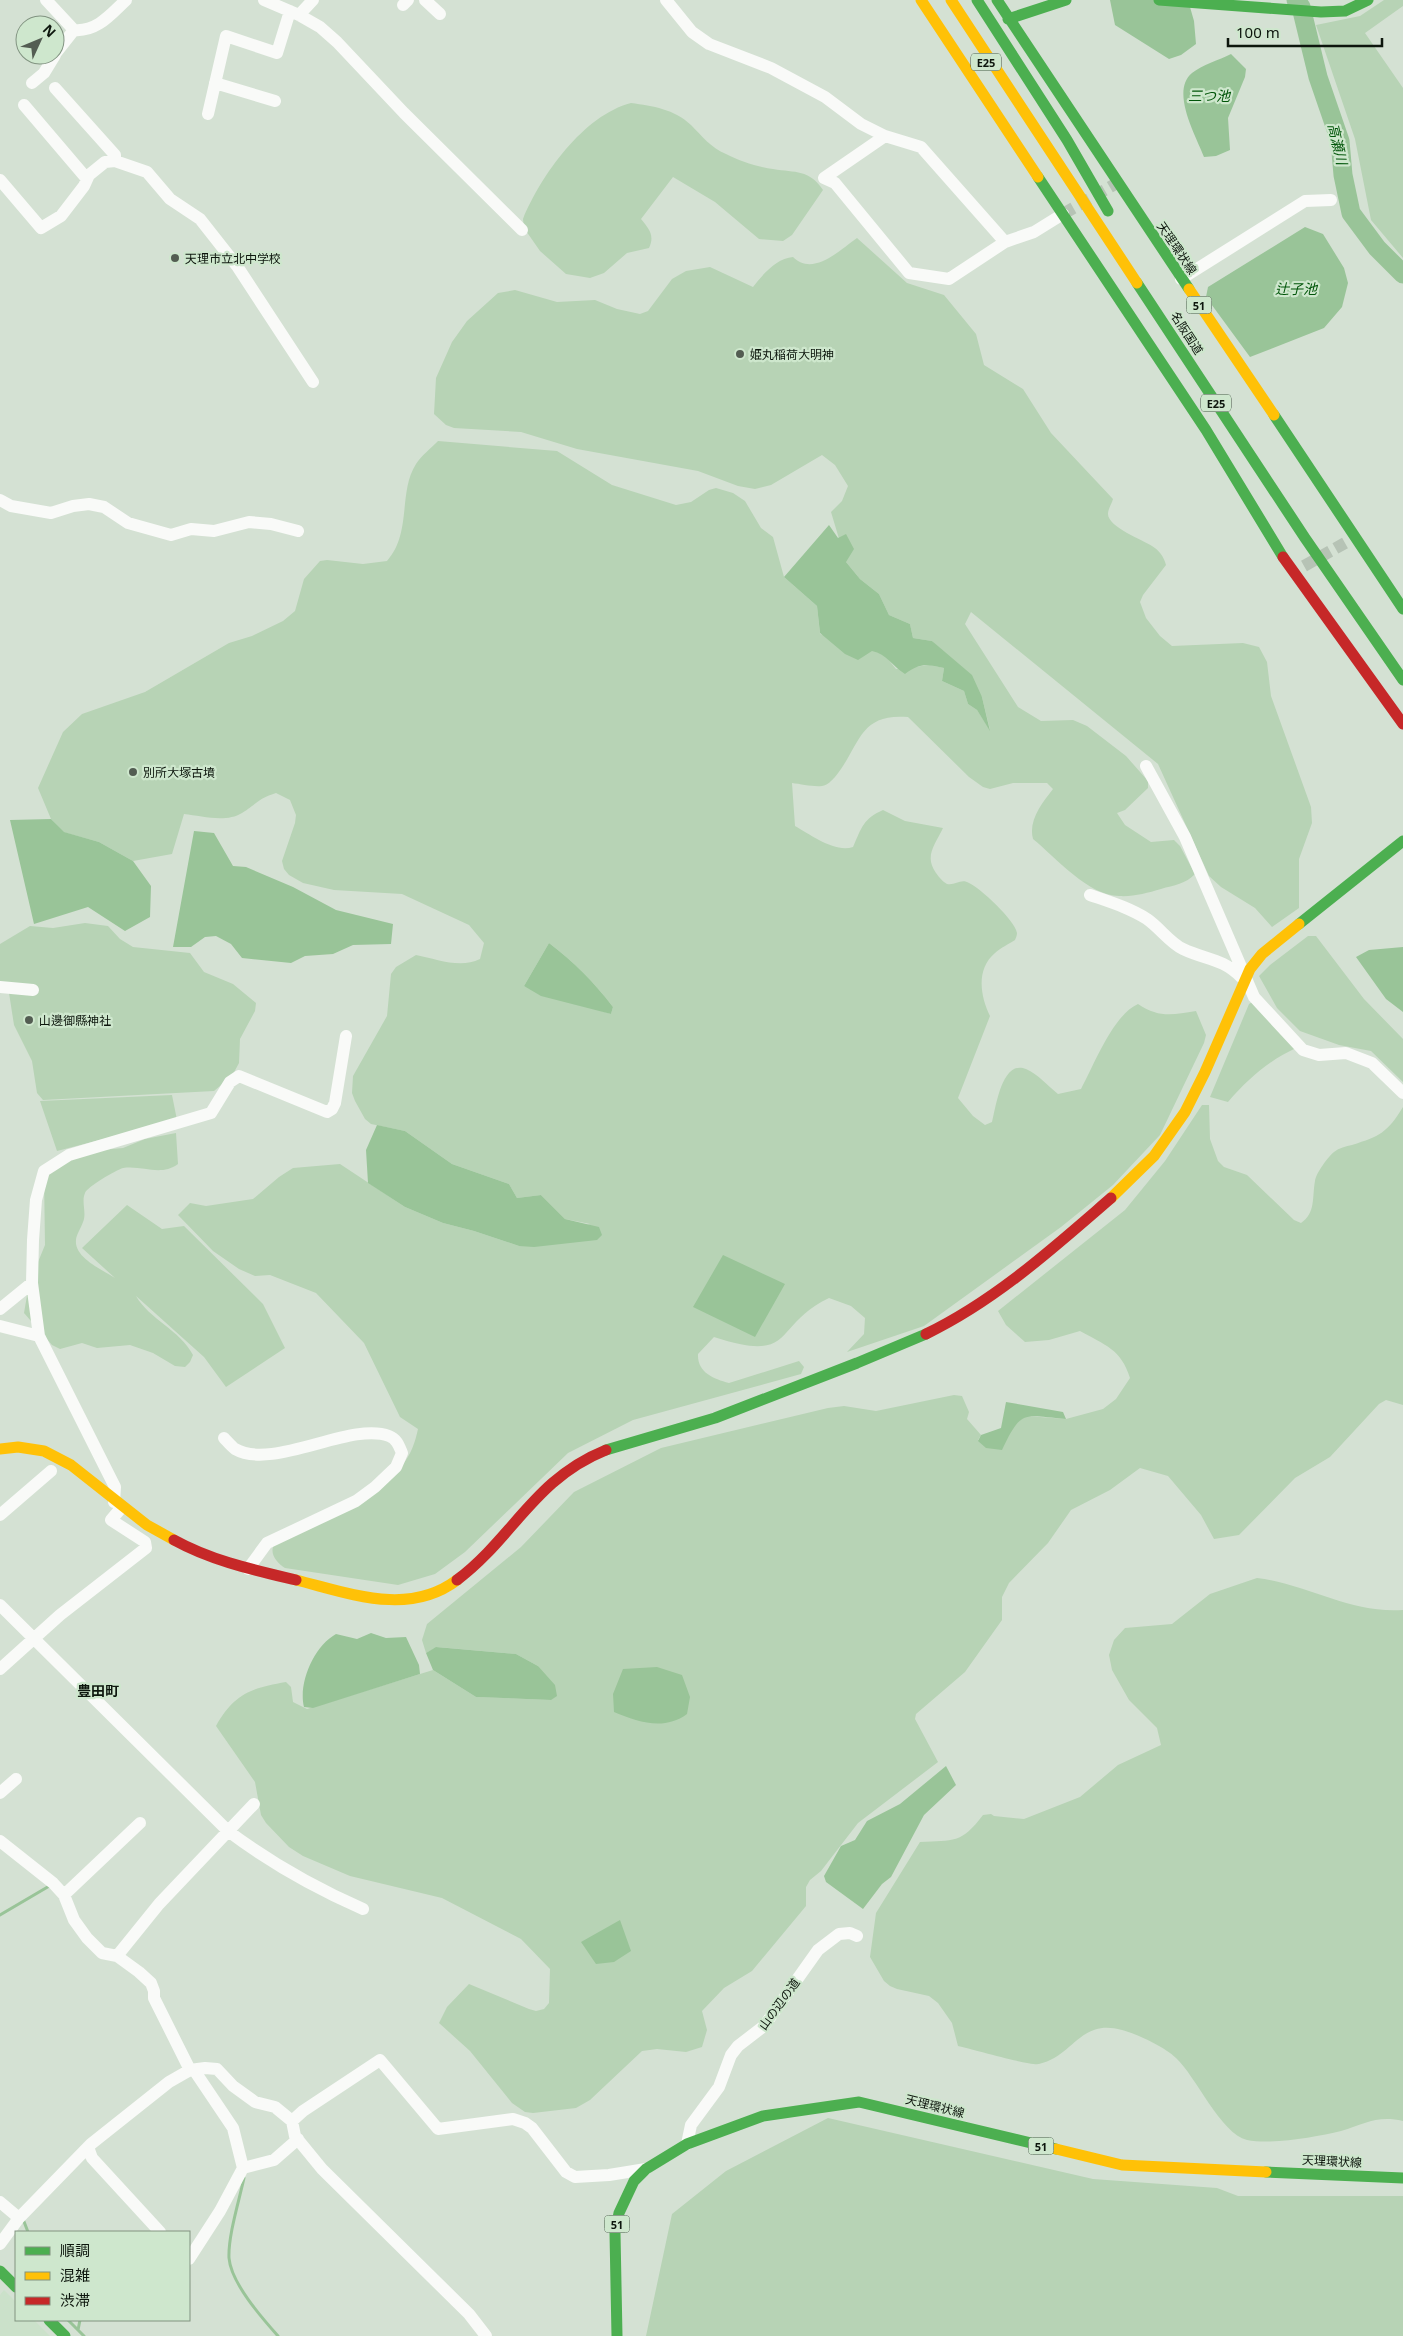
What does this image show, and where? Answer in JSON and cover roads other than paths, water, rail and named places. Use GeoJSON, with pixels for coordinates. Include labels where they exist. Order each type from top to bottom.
{"type":"FeatureCollection","features":[{"type":"Feature","properties":{"kind":"main road"},"geometry":{"type":"LineString","coordinates":[[921,0],[1206,430],[1292,572],[1403,724]]}},
{"type":"Feature","properties":{"kind":"main road","name":"E25"},"geometry":{"type":"LineString","coordinates":[[939,0],[1033,124]]}},
{"type":"Feature","properties":{"kind":"main road","name":"名阪国道"},"geometry":{"type":"LineString","coordinates":[[951,0],[1294,522],[1403,680]]}},
{"type":"Feature","properties":{"kind":"main road","name":"E25"},"geometry":{"type":"LineString","coordinates":[[969,0],[1111,215],[1068,140],[977,0]]}},
{"type":"Feature","properties":{"kind":"main road","name":"天理環状線"},"geometry":{"type":"LineString","coordinates":[[997,0],[1350,540],[1403,609]]}},
{"type":"Feature","properties":{"kind":"main road"},"geometry":{"type":"LineString","coordinates":[[1008,19],[1066,0]]}},
{"type":"Feature","properties":{"kind":"main road"},"geometry":{"type":"LineString","coordinates":[[1159,0],[1321,12],[1345,11],[1368,0]]}},
{"type":"Feature","properties":{"kind":"main road"},"geometry":{"type":"LineString","coordinates":[[0,1449],[18,1447],[44,1451],[71,1465],[147,1525],[194,1551],[248,1569],[364,1598],[385,1601],[405,1600],[431,1595],[459,1580],[473,1568],[545,1486],[573,1466],[597,1453],[630,1441],[666,1433],[725,1414],[891,1348],[966,1312],[1030,1268],[1146,1165],[1172,1134],[1186,1110],[1245,980],[1262,954],[1403,840]]}},
{"type":"Feature","properties":{"kind":"main road","name":"天理環状線"},"geometry":{"type":"LineString","coordinates":[[617,2336],[615,2233],[624,2198],[634,2181],[646,2169],[687,2144],[763,2116],[859,2102],[1122,2165],[1403,2178]]}},
{"type":"Feature","properties":{"kind":"main road"},"geometry":{"type":"LineString","coordinates":[[0,2271],[15,2286]]}},
{"type":"Feature","properties":{"kind":"main road"},"geometry":{"type":"LineString","coordinates":[[49,2321],[65,2336]]}},
{"type":"Feature","properties":{"kind":"street"},"geometry":{"type":"LineString","coordinates":[[46,0],[74,30],[84,31],[98,26],[126,0]]}},
{"type":"Feature","properties":{"kind":"street"},"geometry":{"type":"LineString","coordinates":[[264,0],[295,13],[320,27],[337,42],[404,113],[522,230]]}},
{"type":"Feature","properties":{"kind":"street"},"geometry":{"type":"LineString","coordinates":[[208,114],[226,36],[277,53],[295,13],[313,0]]}},
{"type":"Feature","properties":{"kind":"street"},"geometry":{"type":"LineString","coordinates":[[424,0],[440,14]]}},
{"type":"Feature","properties":{"kind":"street"},"geometry":{"type":"LineString","coordinates":[[666,0],[692,32],[709,44],[771,68],[825,96],[861,124],[884,136],[921,147],[1005,242]]}},
{"type":"Feature","properties":{"kind":"street"},"geometry":{"type":"LineString","coordinates":[[65,42],[74,30]]}},
{"type":"Feature","properties":{"kind":"street"},"geometry":{"type":"LineString","coordinates":[[32,83],[49,65]]}},
{"type":"Feature","properties":{"kind":"street"},"geometry":{"type":"LineString","coordinates":[[215,83],[275,101]]}},
{"type":"Feature","properties":{"kind":"street"},"geometry":{"type":"LineString","coordinates":[[55,88],[115,155],[115,161]]}},
{"type":"Feature","properties":{"kind":"street"},"geometry":{"type":"LineString","coordinates":[[24,105],[87,179]]}},
{"type":"Feature","properties":{"kind":"street"},"geometry":{"type":"LineString","coordinates":[[884,136],[824,178],[835,184],[909,273],[949,279],[1005,242],[1034,232],[1063,214]]}},
{"type":"Feature","properties":{"kind":"street"},"geometry":{"type":"LineString","coordinates":[[0,180],[41,228],[61,216],[70,206],[96,167],[105,162],[115,161],[147,172],[170,199],[200,219],[237,266],[313,382]]}},
{"type":"Feature","properties":{"kind":"street"},"geometry":{"type":"LineString","coordinates":[[1181,279],[1304,202],[1331,200]]}},
{"type":"Feature","properties":{"kind":"street"},"geometry":{"type":"LineString","coordinates":[[0,500],[11,506],[51,513],[73,506],[89,504],[104,507],[128,523],[171,535],[191,528],[214,532],[249,522],[271,524],[298,531]]}},
{"type":"Feature","properties":{"kind":"street"},"geometry":{"type":"LineString","coordinates":[[1292,572],[1304,566]]}},
{"type":"Feature","properties":{"kind":"street"},"geometry":{"type":"LineString","coordinates":[[1146,766],[1185,837],[1245,980],[1254,997],[1303,1050],[1319,1055],[1346,1052],[1372,1064],[1403,1093]]}},
{"type":"Feature","properties":{"kind":"street"},"geometry":{"type":"LineString","coordinates":[[1090,896],[1119,905],[1148,920],[1182,949],[1215,958],[1232,967],[1245,980]]}},
{"type":"Feature","properties":{"kind":"street"},"geometry":{"type":"LineString","coordinates":[[0,987],[33,990]]}},
{"type":"Feature","properties":{"kind":"street"},"geometry":{"type":"LineString","coordinates":[[0,1669],[60,1615],[146,1548],[144,1542],[111,1520],[118,1504],[115,1487],[39,1336],[32,1283],[36,1200],[44,1171],[69,1155],[211,1113],[230,1082],[239,1076],[327,1112],[332,1109],[335,1103],[346,1036]]}},
{"type":"Feature","properties":{"kind":"street"},"geometry":{"type":"LineString","coordinates":[[0,1310],[32,1283]]}},
{"type":"Feature","properties":{"kind":"street"},"geometry":{"type":"LineString","coordinates":[[0,1326],[39,1336]]}},
{"type":"Feature","properties":{"kind":"street"},"geometry":{"type":"LineString","coordinates":[[224,1438],[234,1449],[251,1453],[271,1454],[364,1434],[381,1434],[390,1436],[398,1442],[402,1453],[396,1467],[375,1488],[356,1501],[267,1543],[248,1569]]}},
{"type":"Feature","properties":{"kind":"street"},"geometry":{"type":"LineString","coordinates":[[0,1514],[51,1472]]}},
{"type":"Feature","properties":{"kind":"street"},"geometry":{"type":"LineString","coordinates":[[0,1605],[228,1831],[266,1860],[320,1890],[363,1908]]}},
{"type":"Feature","properties":{"kind":"street"},"geometry":{"type":"LineString","coordinates":[[0,1793],[16,1779]]}},
{"type":"Feature","properties":{"kind":"street"},"geometry":{"type":"LineString","coordinates":[[117,1956],[159,1904],[254,1804]]}},
{"type":"Feature","properties":{"kind":"street"},"geometry":{"type":"LineString","coordinates":[[64,1895],[140,1823]]}},
{"type":"Feature","properties":{"kind":"street"},"geometry":{"type":"LineString","coordinates":[[0,1841],[53,1883],[64,1895],[74,1920],[87,1938],[102,1952],[117,1956],[151,1983],[154,1998],[192,2070],[233,2128],[243,2168],[220,2212],[190,2257]]}},
{"type":"Feature","properties":{"kind":"street","name":"山の辺の道"},"geometry":{"type":"LineString","coordinates":[[687,2144],[691,2125],[719,2087],[731,2055],[738,2046],[764,2026],[818,1950],[839,1934],[850,1933],[857,1936]]}},
{"type":"Feature","properties":{"kind":"street"},"geometry":{"type":"LineString","coordinates":[[292,2121],[303,2111],[380,2060],[438,2129],[512,2119],[532,2128],[566,2172],[575,2177],[609,2175],[646,2169]]}},
{"type":"Feature","properties":{"kind":"street"},"geometry":{"type":"LineString","coordinates":[[0,2244],[19,2218],[88,2147],[170,2082],[192,2070],[217,2069],[240,2091],[255,2102],[275,2107],[292,2121],[298,2139],[322,2170],[469,2314],[486,2336]]}},
{"type":"Feature","properties":{"kind":"street"},"geometry":{"type":"LineString","coordinates":[[243,2168],[274,2160],[298,2139]]}},
{"type":"Feature","properties":{"kind":"street"},"geometry":{"type":"LineString","coordinates":[[88,2147],[92,2158],[159,2231]]}},
{"type":"Feature","properties":{"kind":"street"},"geometry":{"type":"LineString","coordinates":[[0,2202],[19,2218]]}},
{"type":"Feature","properties":{"kind":"water","name":"三つ池"},"geometry":{"type":"Polygon","coordinates":[[[1110,0],[1188,0],[1194,21],[1196,44],[1181,55],[1169,59],[1115,25],[1110,0]]]}},
{"type":"Feature","properties":{"kind":"water","name":"三つ池"},"geometry":{"type":"Polygon","coordinates":[[[1231,54],[1246,69],[1245,77],[1228,118],[1230,150],[1216,156],[1204,157],[1187,114],[1183,91],[1186,81],[1192,73],[1231,54]]]}},
{"type":"Feature","properties":{"kind":"water","name":"辻子池"},"geometry":{"type":"Polygon","coordinates":[[[1305,227],[1323,234],[1344,268],[1348,283],[1342,307],[1324,328],[1250,357],[1206,297],[1208,287],[1305,227]]]}},
{"type":"Feature","properties":{"kind":"water"},"geometry":{"type":"Polygon","coordinates":[[[829,525],[838,538],[846,534],[854,549],[846,562],[860,579],[879,594],[889,615],[910,624],[913,638],[932,641],[972,675],[982,697],[990,731],[977,710],[968,704],[964,691],[942,681],[944,668],[923,665],[905,674],[886,657],[872,651],[858,660],[845,654],[820,633],[817,606],[784,577],[829,525]]]}},
{"type":"Feature","properties":{"kind":"water"},"geometry":{"type":"Polygon","coordinates":[[[51,819],[64,832],[99,842],[133,861],[151,886],[150,917],[125,931],[88,907],[34,924],[10,820],[51,819]]]}},
{"type":"Feature","properties":{"kind":"water"},"geometry":{"type":"Polygon","coordinates":[[[194,831],[214,833],[233,866],[246,867],[293,887],[336,910],[393,924],[391,944],[353,945],[333,954],[305,956],[291,963],[242,958],[231,944],[216,936],[205,937],[191,947],[173,947],[194,831]]]}},
{"type":"Feature","properties":{"kind":"water"},"geometry":{"type":"Polygon","coordinates":[[[549,943],[575,965],[598,989],[613,1007],[611,1014],[541,996],[524,986],[549,943]]]}},
{"type":"Feature","properties":{"kind":"water"},"geometry":{"type":"Polygon","coordinates":[[[1403,947],[1403,1012],[1386,999],[1356,957],[1369,950],[1403,947]]]}},
{"type":"Feature","properties":{"kind":"water"},"geometry":{"type":"Polygon","coordinates":[[[377,1125],[405,1131],[452,1164],[509,1184],[517,1198],[541,1195],[565,1219],[599,1227],[602,1235],[597,1240],[534,1247],[519,1246],[443,1223],[405,1207],[368,1183],[366,1150],[377,1125]]]}},
{"type":"Feature","properties":{"kind":"water"},"geometry":{"type":"Polygon","coordinates":[[[723,1255],[785,1284],[755,1337],[693,1307],[723,1255]]]}},
{"type":"Feature","properties":{"kind":"water"},"geometry":{"type":"Polygon","coordinates":[[[1006,1402],[1063,1412],[1066,1419],[1032,1416],[1025,1418],[1014,1427],[1002,1450],[986,1448],[978,1441],[981,1435],[1001,1428],[1006,1402]]]}},
{"type":"Feature","properties":{"kind":"water"},"geometry":{"type":"Polygon","coordinates":[[[371,1633],[386,1638],[406,1637],[419,1665],[420,1674],[313,1708],[304,1707],[303,1687],[310,1666],[321,1647],[336,1634],[357,1639],[371,1633]]]}},
{"type":"Feature","properties":{"kind":"water"},"geometry":{"type":"Polygon","coordinates":[[[436,1647],[516,1654],[538,1666],[555,1685],[557,1696],[551,1700],[476,1697],[433,1670],[426,1653],[436,1647]]]}},
{"type":"Feature","properties":{"kind":"water"},"geometry":{"type":"Polygon","coordinates":[[[657,1667],[682,1675],[690,1697],[687,1714],[669,1722],[651,1723],[642,1722],[614,1712],[613,1694],[623,1669],[657,1667]]]}},
{"type":"Feature","properties":{"kind":"water"},"geometry":{"type":"Polygon","coordinates":[[[946,1766],[956,1785],[924,1815],[891,1877],[882,1884],[863,1909],[826,1882],[824,1876],[841,1846],[855,1840],[867,1821],[900,1804],[946,1766]]]}},
{"type":"Feature","properties":{"kind":"water"},"geometry":{"type":"Polygon","coordinates":[[[620,1920],[631,1951],[614,1962],[596,1964],[581,1942],[620,1920]]]}},
{"type":"Feature","properties":{"kind":"waterway","name":"高瀬川"},"geometry":{"type":"LineString","coordinates":[[1296,0],[1301,7],[1318,77],[1340,141],[1343,175],[1351,213],[1377,248],[1403,274]]}},
{"type":"Feature","properties":{"kind":"waterway"},"geometry":{"type":"LineString","coordinates":[[0,1915],[51,1885]]}},
{"type":"Feature","properties":{"kind":"waterway"},"geometry":{"type":"LineString","coordinates":[[244,2178],[230,2239],[229,2258],[231,2268],[248,2300],[278,2336]]}},
{"type":"Feature","properties":{"kind":"waterway"},"geometry":{"type":"LineString","coordinates":[[23,2219],[28,2231]]}},
{"type":"Feature","properties":{"kind":"waterway"},"geometry":{"type":"LineString","coordinates":[[69,2321],[84,2336]]}},
{"type":"Feature","properties":{"kind":"waterway"},"geometry":{"type":"LineString","coordinates":[[78,2330],[80,2321]]}},
{"type":"Feature","properties":{"kind":"tunnel"},"geometry":{"type":"LineString","coordinates":[[1063,214],[1117,183]]}},
{"type":"Feature","properties":{"kind":"tunnel"},"geometry":{"type":"LineString","coordinates":[[1304,566],[1345,543]]}},
{"type":"Feature","properties":{"kind":"place","name":"天理市立北中学校"},"geometry":{"type":"Point","coordinates":[175,258]}},
{"type":"Feature","properties":{"kind":"place","name":"姫丸稲荷大明神"},"geometry":{"type":"Point","coordinates":[740,354]}},
{"type":"Feature","properties":{"kind":"place","name":"別所大塚古墳"},"geometry":{"type":"Point","coordinates":[133,772]}},
{"type":"Feature","properties":{"kind":"place","name":"山邊御縣神社"},"geometry":{"type":"Point","coordinates":[29,1020]}},
{"type":"Feature","properties":{"kind":"district","name":"豊田町"},"geometry":{"type":"Point","coordinates":[98,1690]}}]}
